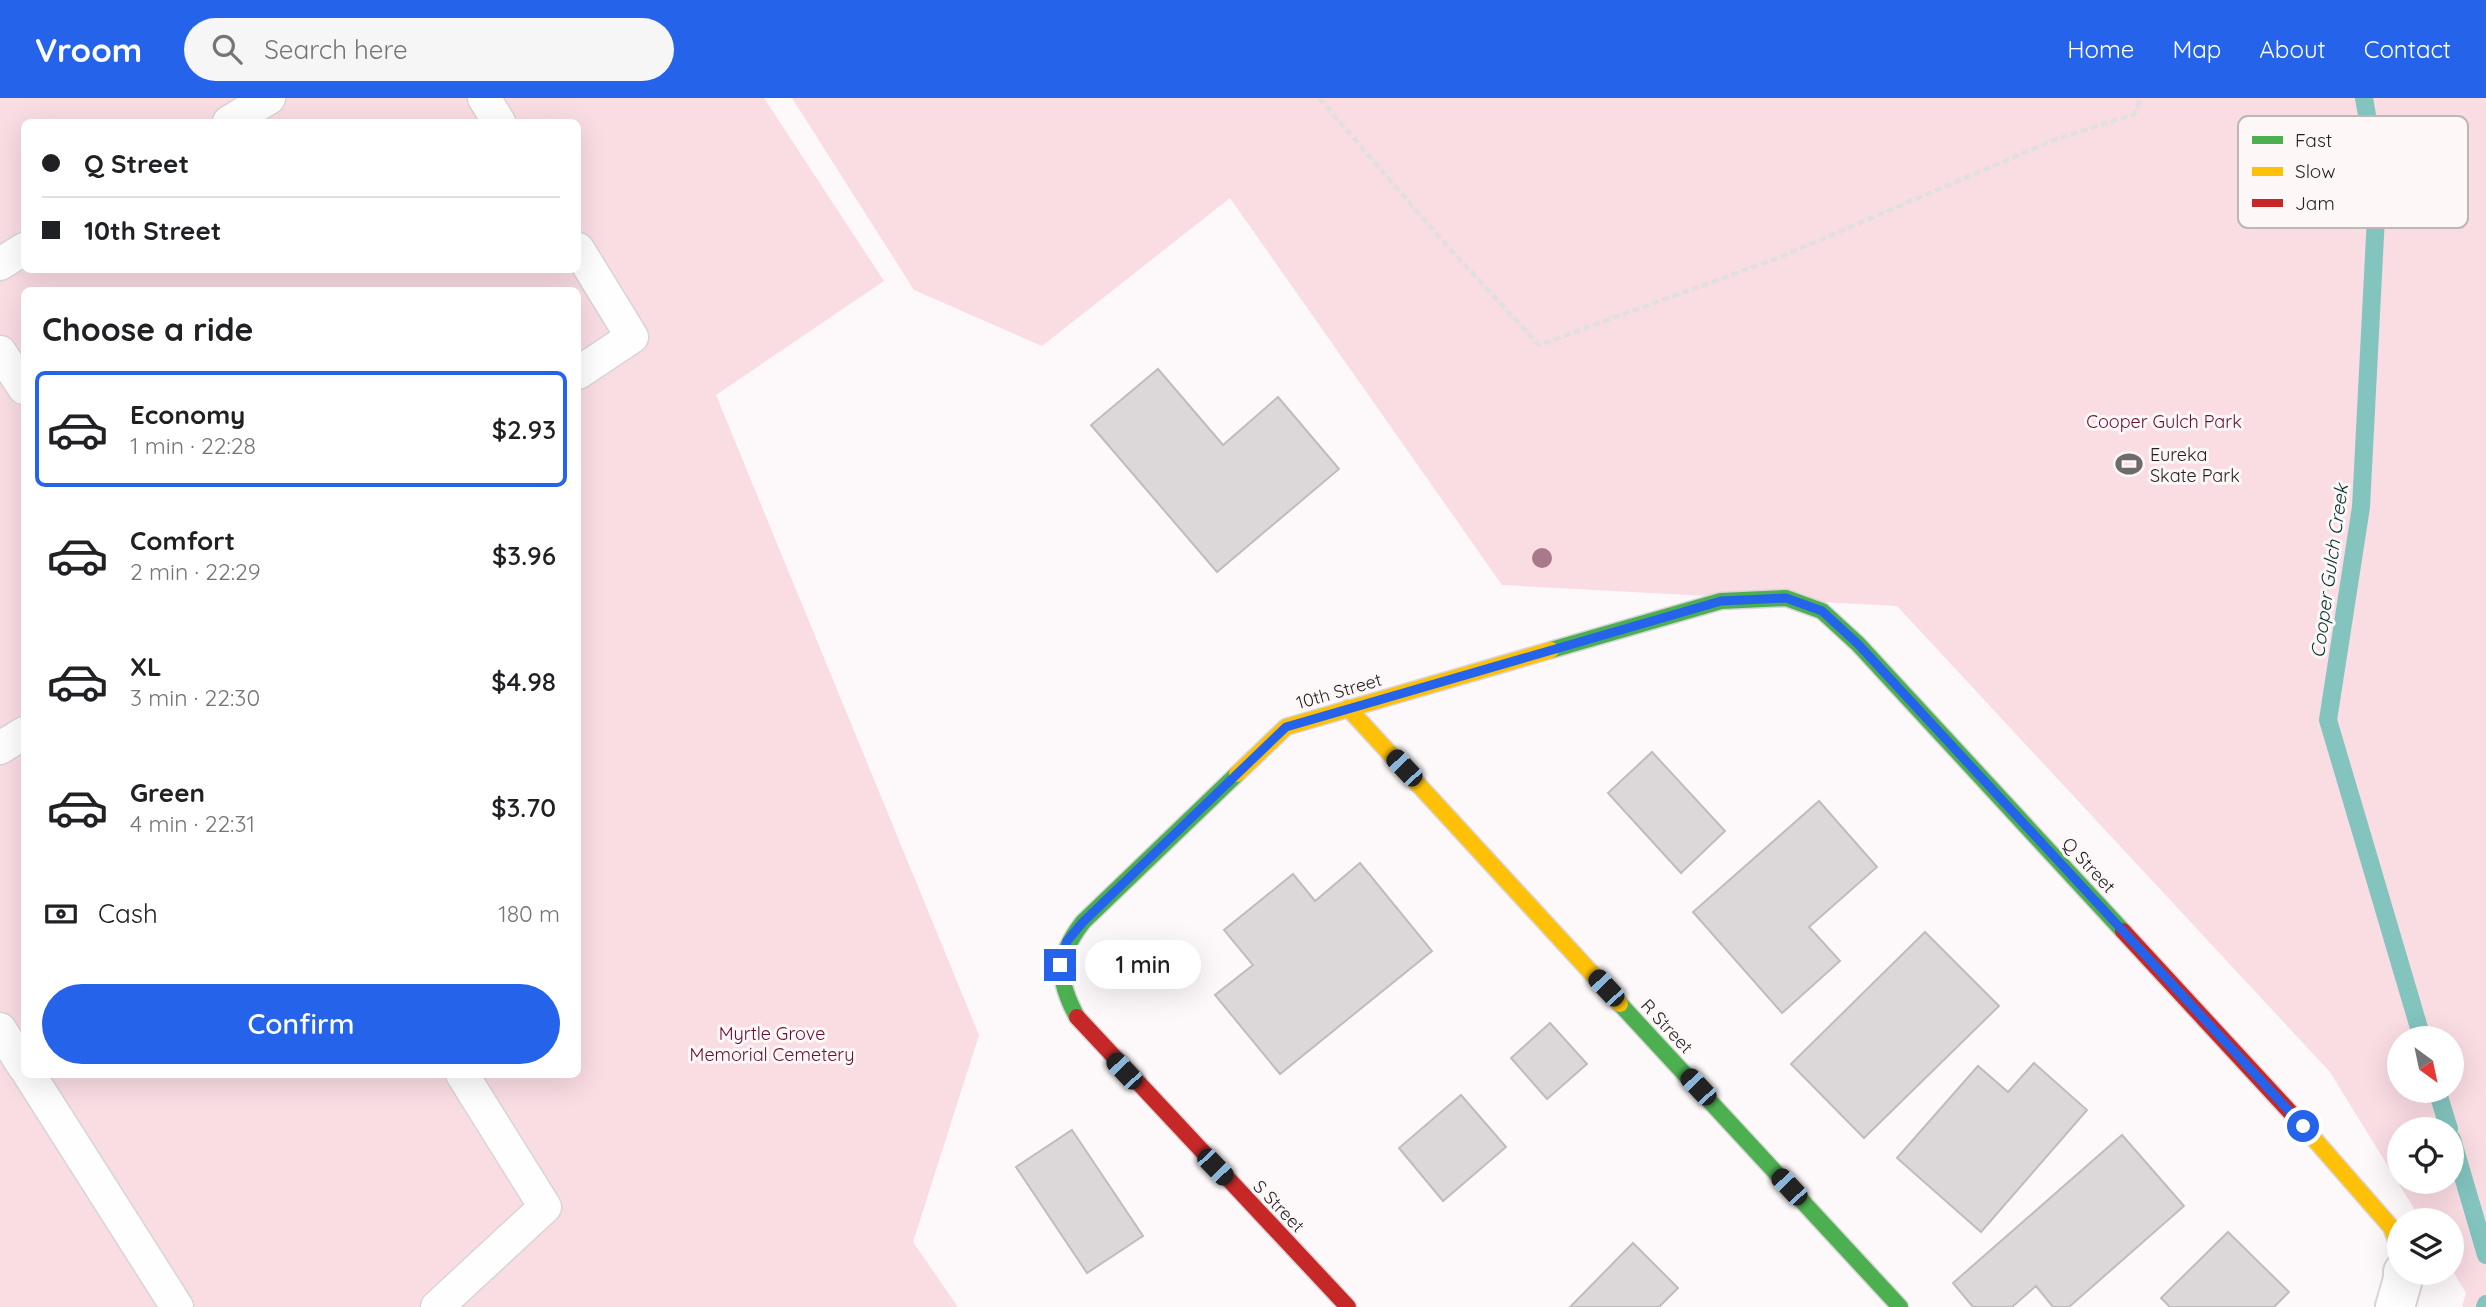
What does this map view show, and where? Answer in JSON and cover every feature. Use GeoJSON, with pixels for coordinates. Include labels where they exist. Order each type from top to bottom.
{"type":"FeatureCollection","features":[{"type":"Feature","properties":{"kind":"street","name":"Q Street"},"geometry":{"type":"LineString","coordinates":[[1721,601],[1786,598],[1822,611],[1858,644],[2310,1134],[2387,1222]]}},
{"type":"Feature","properties":{"kind":"street","name":"10th Street"},"geometry":{"type":"LineString","coordinates":[[1060,965],[1067,941],[1083,922],[1286,727],[1721,601]]}},
{"type":"Feature","properties":{"kind":"street","name":"R Street"},"geometry":{"type":"LineString","coordinates":[[1349,708],[1900,1307]]}},
{"type":"Feature","properties":{"kind":"street","name":"S Street"},"geometry":{"type":"LineString","coordinates":[[1060,965],[1064,987],[1080,1023],[1348,1307]]}},
{"type":"Feature","properties":{"kind":"street"},"geometry":{"type":"LineString","coordinates":[[2395,1307],[2401,1285]]}},
{"type":"Feature","properties":{"kind":"lane"},"geometry":{"type":"LineString","coordinates":[[234,119],[269,98]]}},
{"type":"Feature","properties":{"kind":"lane"},"geometry":{"type":"LineString","coordinates":[[484,98],[497,119]]}},
{"type":"Feature","properties":{"kind":"lane"},"geometry":{"type":"LineString","coordinates":[[0,264],[21,251]]}},
{"type":"Feature","properties":{"kind":"lane"},"geometry":{"type":"LineString","coordinates":[[581,254],[632,337],[581,371]]}},
{"type":"Feature","properties":{"kind":"lane"},"geometry":{"type":"LineString","coordinates":[[0,352],[21,384]]}},
{"type":"Feature","properties":{"kind":"lane"},"geometry":{"type":"LineString","coordinates":[[0,748],[21,735]]}},
{"type":"Feature","properties":{"kind":"lane"},"geometry":{"type":"LineString","coordinates":[[0,1029],[21,1062]]}},
{"type":"Feature","properties":{"kind":"lane"},"geometry":{"type":"LineString","coordinates":[[32,1078],[177,1307]]}},
{"type":"Feature","properties":{"kind":"lane"},"geometry":{"type":"LineString","coordinates":[[437,1307],[545,1207],[464,1078]]}},
{"type":"Feature","properties":{"kind":"path"},"geometry":{"type":"LineString","coordinates":[[1319,98],[1440,238],[1539,345],[1780,257],[2054,140],[2134,114],[2141,98]]}},
{"type":"Feature","properties":{"kind":"green space","name":"Myrtle Grove Memorial Cemetery"},"geometry":{"type":"Polygon","coordinates":[[[0,98],[764,98],[884,281],[716,395],[979,1035],[913,1242],[958,1307],[0,1307],[0,98]]]}},
{"type":"Feature","properties":{"kind":"green space","name":"Cooper Gulch Park"},"geometry":{"type":"Polygon","coordinates":[[[792,98],[2486,98],[2486,1307],[2462,1307],[2466,1293],[2461,1285],[2464,1285],[2464,1208],[2414,1208],[2405,1194],[2464,1194],[2464,1117],[2387,1117],[2387,1165],[2330,1072],[1897,606],[1502,585],[1230,198],[1042,346],[914,290],[792,98]]]}},
{"type":"Feature","properties":{"kind":"building"},"geometry":{"type":"Polygon","coordinates":[[[1158,369],[1223,445],[1278,397],[1339,469],[1217,572],[1091,425],[1158,369]]]}},
{"type":"Feature","properties":{"kind":"building"},"geometry":{"type":"Polygon","coordinates":[[[1652,752],[1725,831],[1681,873],[1608,793],[1652,752]]]}},
{"type":"Feature","properties":{"kind":"building"},"geometry":{"type":"Polygon","coordinates":[[[1819,801],[1877,867],[1809,927],[1840,961],[1782,1013],[1693,912],[1819,801]]]}},
{"type":"Feature","properties":{"kind":"building"},"geometry":{"type":"Polygon","coordinates":[[[1360,863],[1432,951],[1280,1074],[1215,995],[1253,965],[1224,930],[1293,874],[1315,901],[1360,863]]]}},
{"type":"Feature","properties":{"kind":"building"},"geometry":{"type":"Polygon","coordinates":[[[1925,932],[1999,1006],[1864,1138],[1791,1064],[1925,932]]]}},
{"type":"Feature","properties":{"kind":"building"},"geometry":{"type":"Polygon","coordinates":[[[1550,1023],[1587,1064],[1547,1099],[1511,1058],[1550,1023]]]}},
{"type":"Feature","properties":{"kind":"building"},"geometry":{"type":"Polygon","coordinates":[[[2034,1063],[2087,1110],[1981,1232],[1897,1158],[1978,1066],[2008,1092],[2034,1063]]]}},
{"type":"Feature","properties":{"kind":"building"},"geometry":{"type":"Polygon","coordinates":[[[1461,1095],[1506,1147],[1443,1201],[1399,1148],[1461,1095]]]}},
{"type":"Feature","properties":{"kind":"building"},"geometry":{"type":"Polygon","coordinates":[[[1072,1130],[1143,1236],[1087,1273],[1016,1167],[1072,1130]]]}},
{"type":"Feature","properties":{"kind":"building"},"geometry":{"type":"Polygon","coordinates":[[[2122,1135],[2184,1206],[2069,1307],[2053,1307],[2036,1286],[2012,1307],[1973,1307],[1953,1283],[2122,1135]]]}},
{"type":"Feature","properties":{"kind":"building"},"geometry":{"type":"Polygon","coordinates":[[[2228,1232],[2289,1292],[2274,1307],[2170,1307],[2161,1298],[2228,1232]]]}},
{"type":"Feature","properties":{"kind":"building"},"geometry":{"type":"Polygon","coordinates":[[[1633,1243],[1678,1288],[1659,1307],[1570,1307],[1633,1243]]]}},
{"type":"Feature","properties":{"kind":"waterway","name":"Cooper Gulch Creek"},"geometry":{"type":"LineString","coordinates":[[2364,98],[2367,116]]}},
{"type":"Feature","properties":{"kind":"waterway","name":"Cooper Gulch Creek"},"geometry":{"type":"LineString","coordinates":[[2375,228],[2361,507],[2328,720],[2418,1026]]}},
{"type":"Feature","properties":{"kind":"waterway","name":"Cooper Gulch Creek"},"geometry":{"type":"LineString","coordinates":[[2441,1103],[2445,1117]]}},
{"type":"Feature","properties":{"kind":"waterway","name":"Cooper Gulch Creek"},"geometry":{"type":"LineString","coordinates":[[2464,1180],[2486,1255]]}},
{"type":"Feature","properties":{"kind":"traffic: fast"},"geometry":{"type":"LineString","coordinates":[[1551,650],[1721,601],[1786,598],[1822,611],[1858,644],[2123,931]]}},
{"type":"Feature","properties":{"kind":"traffic: fast"},"geometry":{"type":"LineString","coordinates":[[1077,1017],[1065,991],[1062,968],[1074,935],[1083,922],[1237,774]]}},
{"type":"Feature","properties":{"kind":"traffic: fast"},"geometry":{"type":"LineString","coordinates":[[1620,1004],[1900,1307]]}},
{"type":"Feature","properties":{"kind":"traffic: slow"},"geometry":{"type":"LineString","coordinates":[[1237,774],[1286,727],[1551,650]]}},
{"type":"Feature","properties":{"kind":"traffic: slow"},"geometry":{"type":"LineString","coordinates":[[1348,708],[1620,1004]]}},
{"type":"Feature","properties":{"kind":"traffic: slow"},"geometry":{"type":"LineString","coordinates":[[2302,1125],[2387,1222]]}},
{"type":"Feature","properties":{"kind":"traffic: jam"},"geometry":{"type":"LineString","coordinates":[[2123,931],[2302,1125]]}},
{"type":"Feature","properties":{"kind":"traffic: jam"},"geometry":{"type":"LineString","coordinates":[[1077,1017],[1348,1307]]}},
{"type":"Feature","properties":{"kind":"place","name":"Eureka Skate Park"},"geometry":{"type":"Point","coordinates":[2129,464]}},
{"type":"Feature","properties":{"kind":"route"},"geometry":{"type":"LineString","coordinates":[[1060,965],[1067,941],[1083,922],[1286,727],[1721,601],[1786,598],[1822,611],[1858,644],[2303,1126]]}}]}
